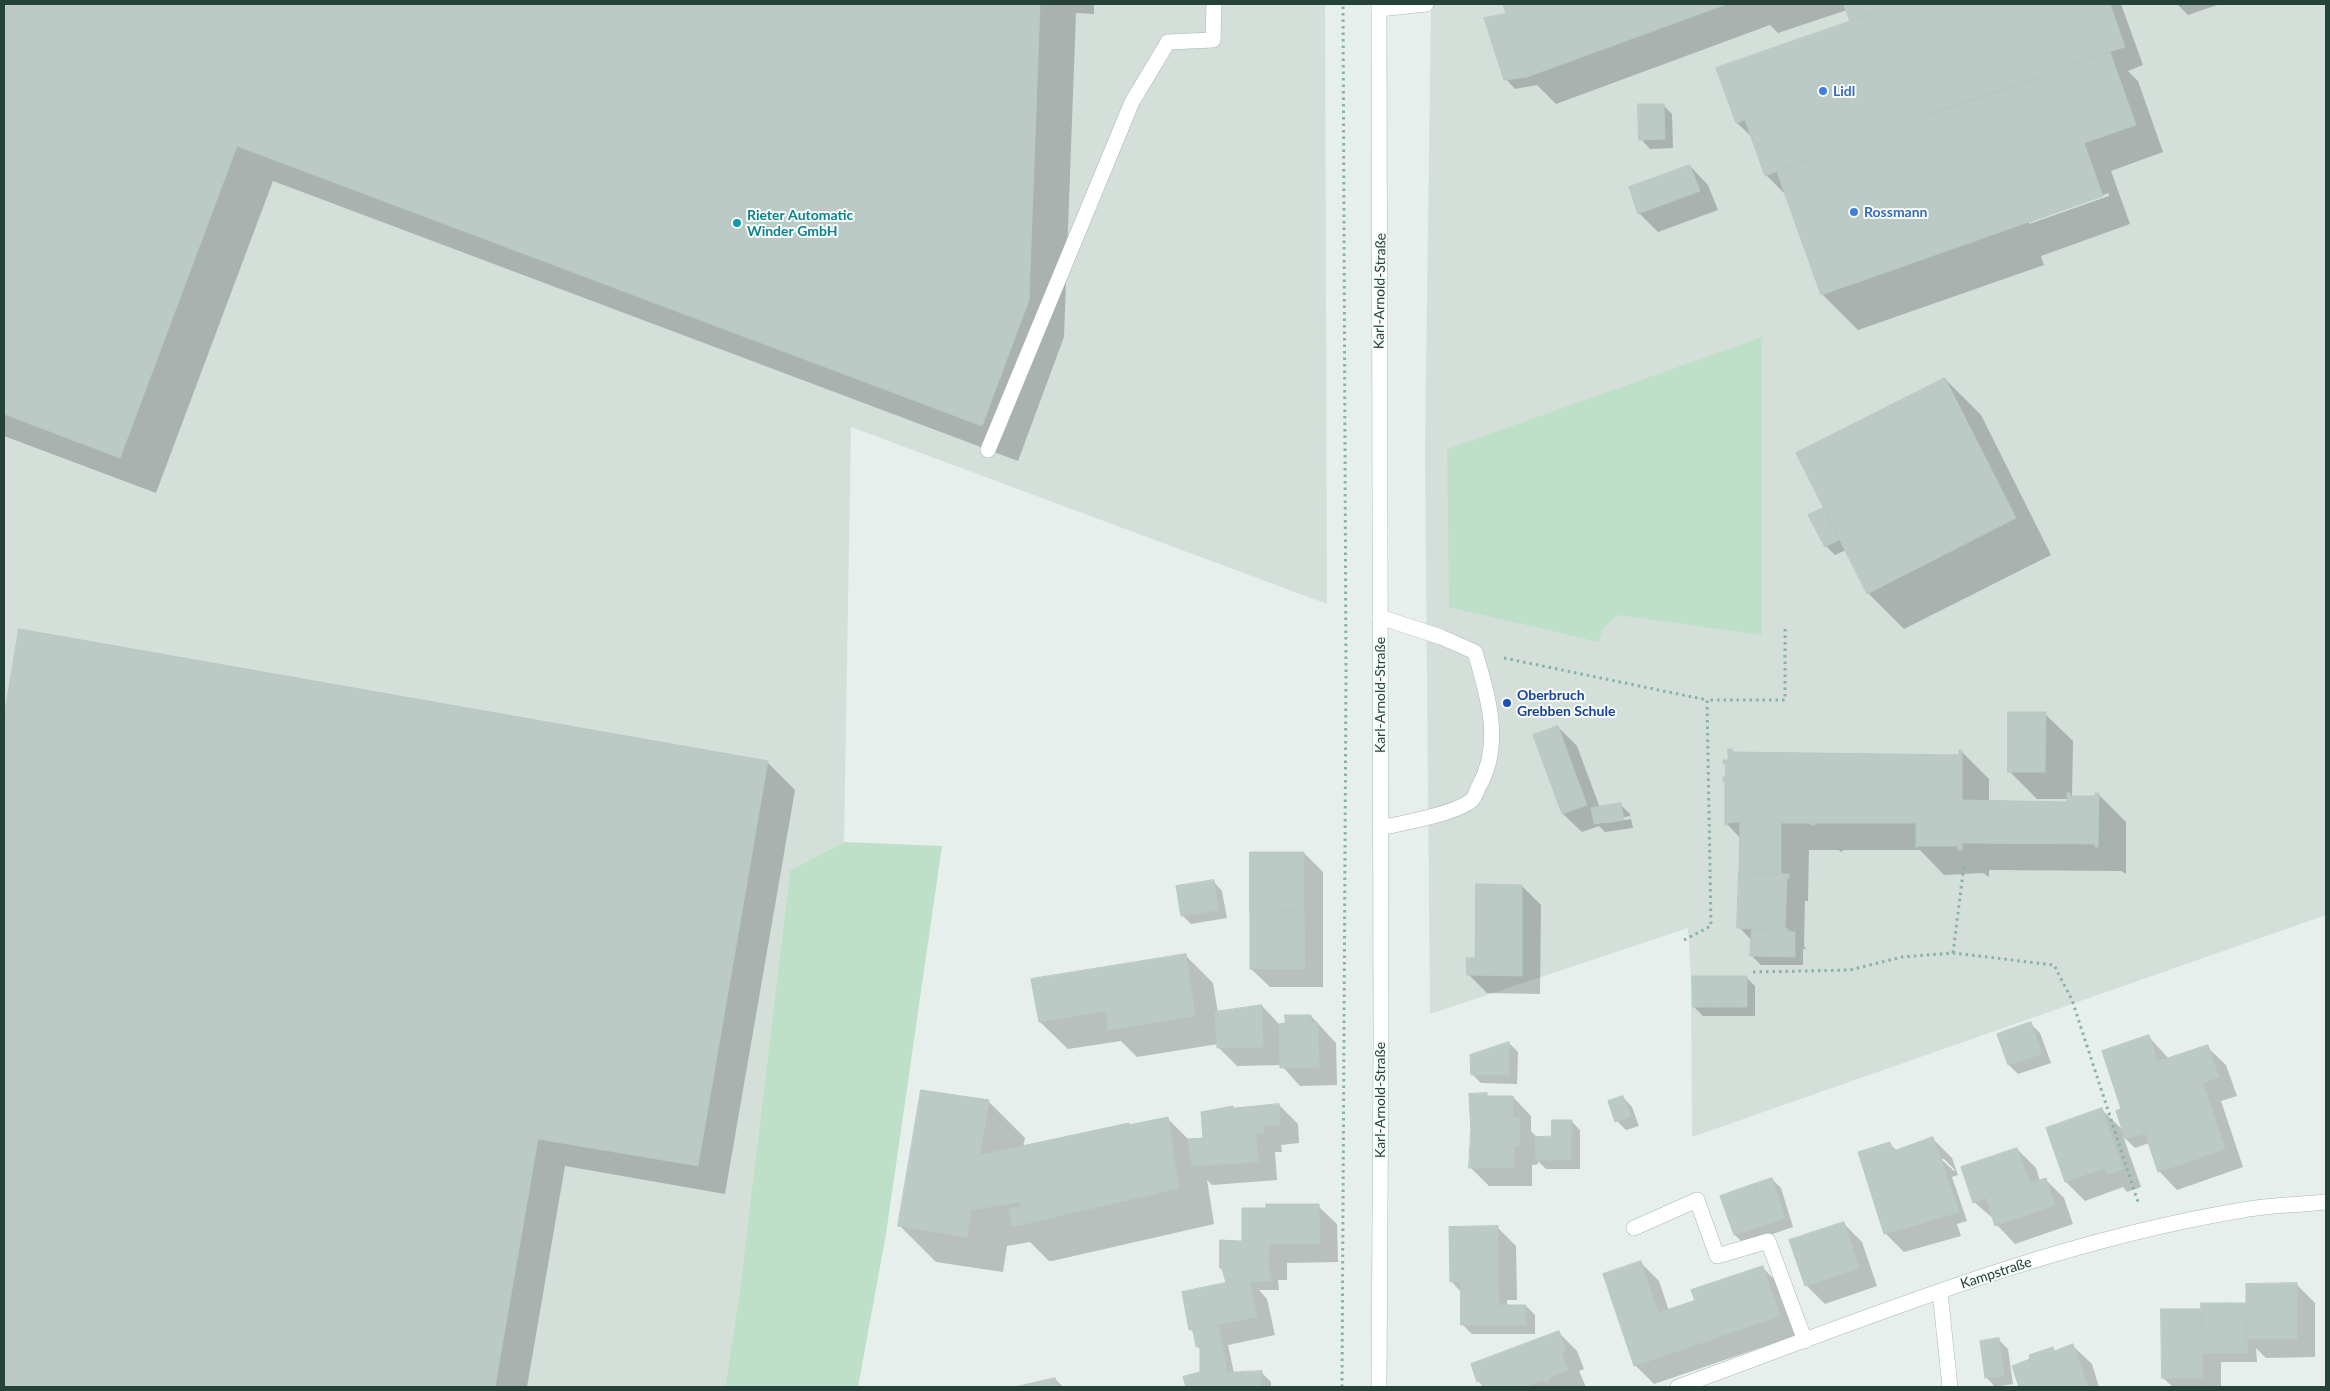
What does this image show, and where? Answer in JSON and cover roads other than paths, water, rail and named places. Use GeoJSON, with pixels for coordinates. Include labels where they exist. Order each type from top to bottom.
{"type":"FeatureCollection","features":[{"type":"Feature","properties":{"kind":"main road"},"geometry":{"type":"LineString","coordinates":[[988,450],[1132,102],[1168,42],[1214,40],[1214,4]]}},
{"type":"Feature","properties":{"kind":"main road"},"geometry":{"type":"LineString","coordinates":[[1379,6],[1426,4]]}},
{"type":"Feature","properties":{"kind":"main road","name":"Karl-Arnold-Straße"},"geometry":{"type":"LineString","coordinates":[[1379,6],[1379,1387]]}},
{"type":"Feature","properties":{"kind":"main road"},"geometry":{"type":"LineString","coordinates":[[1380,617],[1440,637],[1475,652],[1491,706],[1492,750],[1488,772],[1472,800],[1442,814],[1380,828]]}},
{"type":"Feature","properties":{"kind":"main road"},"geometry":{"type":"LineString","coordinates":[[1634,1228],[1697,1200],[1716,1256],[1768,1242],[1805,1341]]}},
{"type":"Feature","properties":{"kind":"main road","name":"Kampstraße"},"geometry":{"type":"LineString","coordinates":[[1678,1387],[1940,1292],[2049,1256],[2147,1230],[2244,1210],[2326,1202]]}},
{"type":"Feature","properties":{"kind":"main road"},"geometry":{"type":"LineString","coordinates":[[1940,1292],[1950,1387]]}},
{"type":"Feature","properties":{"kind":"place","name":"Lidl"},"geometry":{"type":"Point","coordinates":[1823,91]}},
{"type":"Feature","properties":{"kind":"place","name":"Rossmann"},"geometry":{"type":"Point","coordinates":[1854,212]}},
{"type":"Feature","properties":{"kind":"place","name":"Rieter Automatic Winder GmbH"},"geometry":{"type":"Point","coordinates":[737,223]}},
{"type":"Feature","properties":{"kind":"place","name":"Oberbruch Grebben Schule"},"geometry":{"type":"Point","coordinates":[1507,703]}}]}
